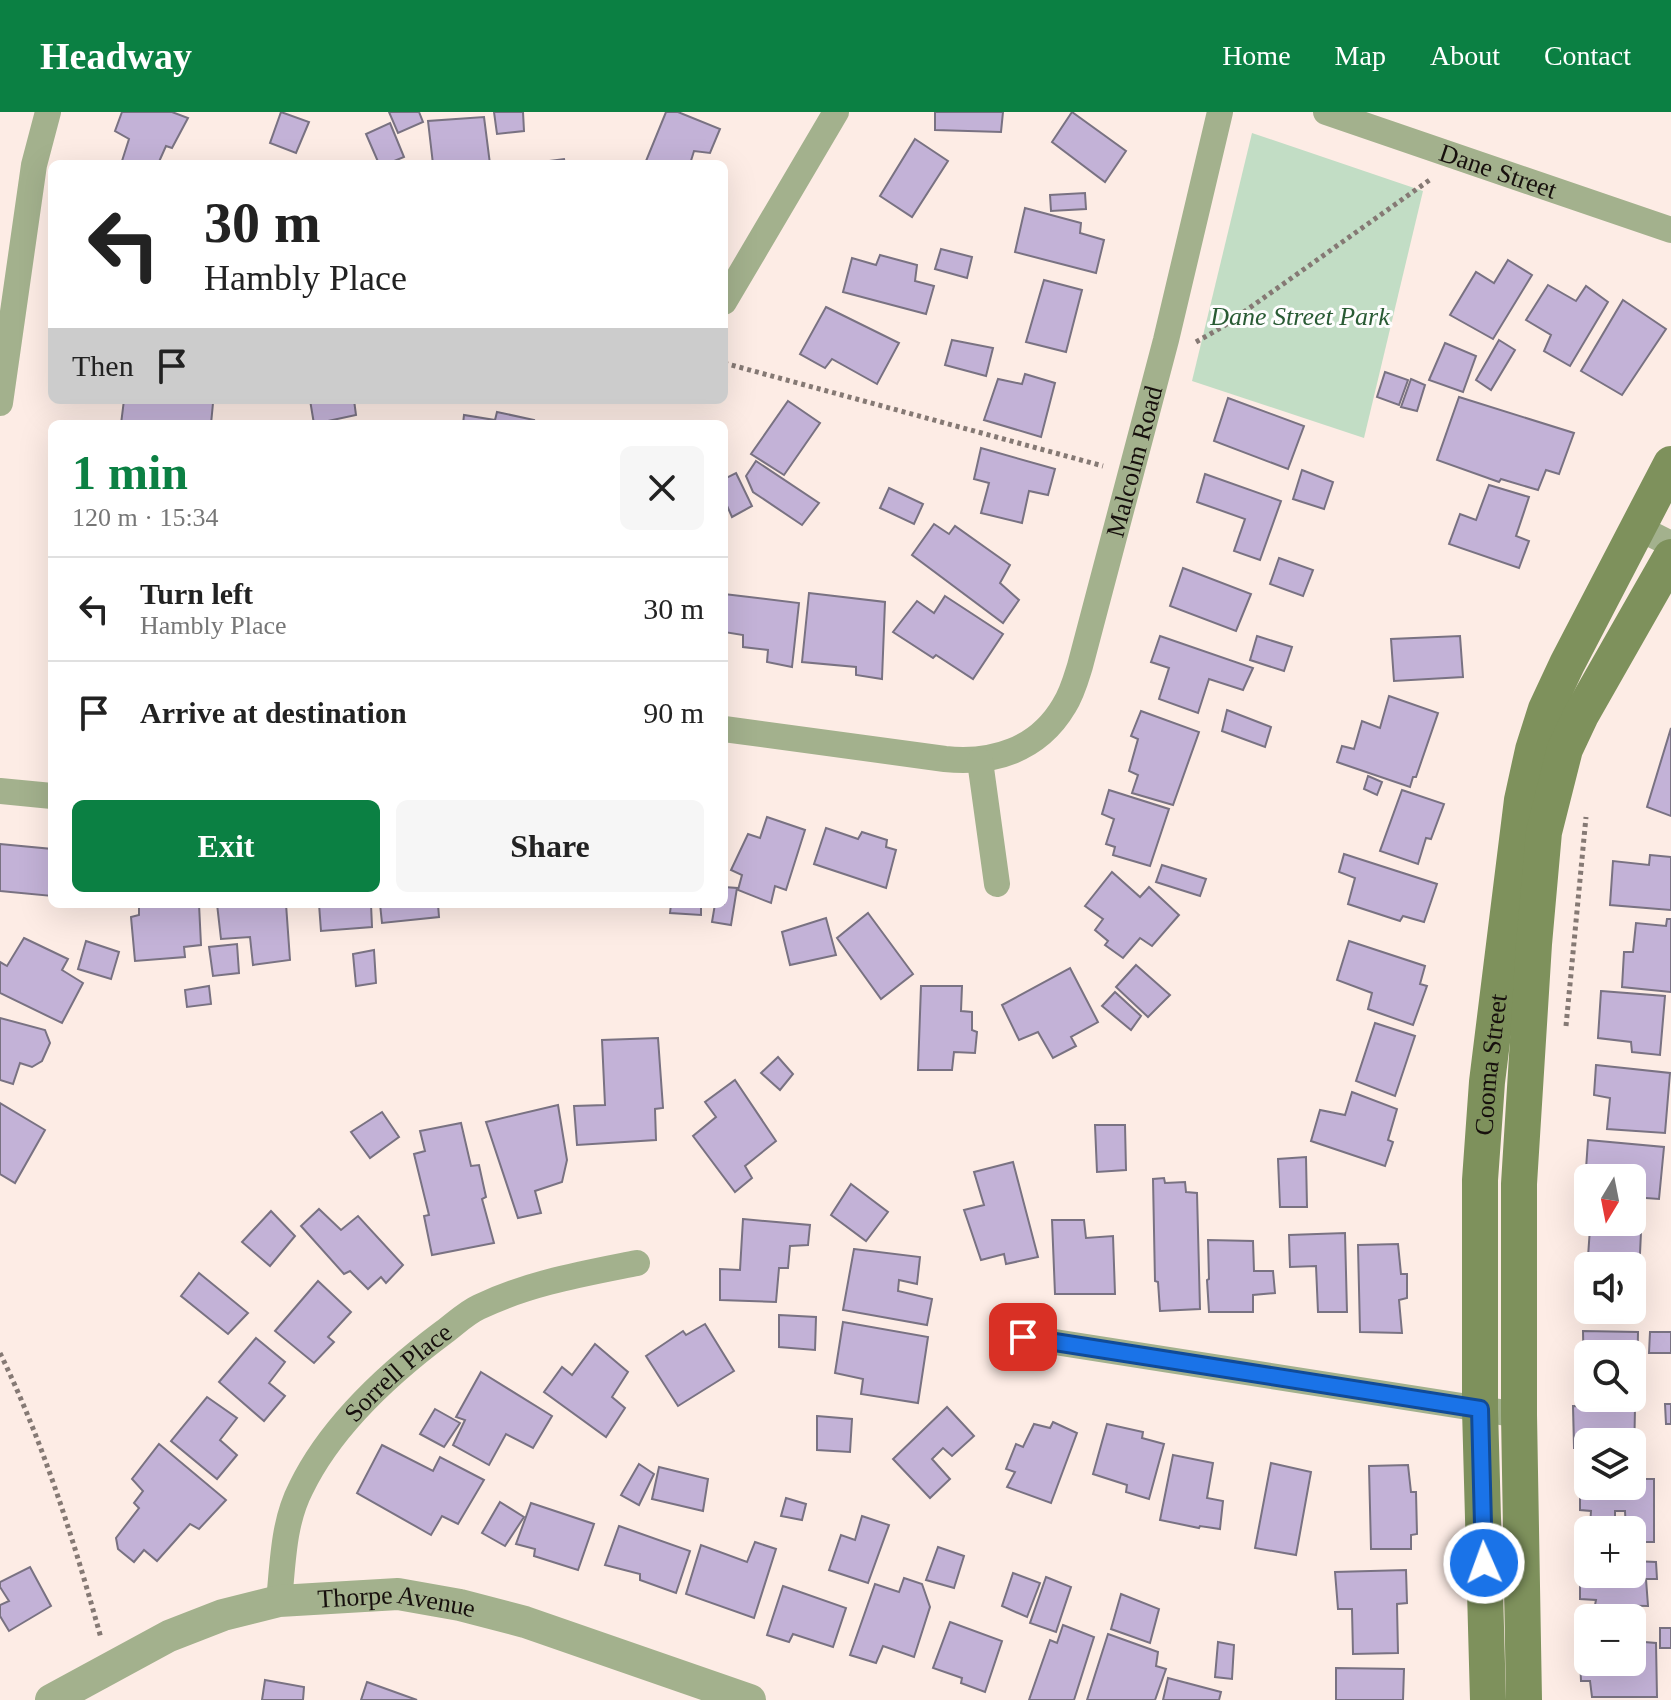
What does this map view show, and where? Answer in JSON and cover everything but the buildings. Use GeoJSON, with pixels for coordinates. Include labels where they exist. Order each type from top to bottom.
{"type":"FeatureCollection","features":[{"type":"Feature","properties":{"kind":"main road","name":"Cooma Street"},"geometry":{"type":"LineString","coordinates":[[1488,1700],[1480,1409],[1480,1180],[1487,1082],[1522,800],[1546,709],[1671,464]]}},
{"type":"Feature","properties":{"kind":"main road","name":"Cooma Street"},"geometry":{"type":"LineString","coordinates":[[1524,1700],[1519,1184],[1544,832],[1565,749],[1581,715],[1671,557]]}},
{"type":"Feature","properties":{"kind":"street"},"geometry":{"type":"LineString","coordinates":[[0,403],[34,165],[48,112]]}},
{"type":"Feature","properties":{"kind":"street"},"geometry":{"type":"LineString","coordinates":[[728,295],[836,112]]}},
{"type":"Feature","properties":{"kind":"street","name":"Malcolm Road"},"geometry":{"type":"LineString","coordinates":[[728,730],[980,761],[1000,757],[1032,740],[1050,724],[1064,706],[1080,666],[1166,340],[1220,112]]}},
{"type":"Feature","properties":{"kind":"street","name":"Dane Street"},"geometry":{"type":"LineString","coordinates":[[1339,114],[1671,230]]}},
{"type":"Feature","properties":{"kind":"street"},"geometry":{"type":"LineString","coordinates":[[1637,527],[1671,544]]}},
{"type":"Feature","properties":{"kind":"street"},"geometry":{"type":"LineString","coordinates":[[980,761],[997,884]]}},
{"type":"Feature","properties":{"kind":"street"},"geometry":{"type":"LineString","coordinates":[[0,791],[48,796]]}},
{"type":"Feature","properties":{"kind":"street","name":"Sorrell Place"},"geometry":{"type":"LineString","coordinates":[[279,1601],[286,1533],[300,1489],[327,1444],[368,1398],[409,1360],[476,1308],[544,1281],[637,1263]]}},
{"type":"Feature","properties":{"kind":"street"},"geometry":{"type":"LineString","coordinates":[[1023,1337],[1519,1415]]}},
{"type":"Feature","properties":{"kind":"street","name":"Thorpe Avenue"},"geometry":{"type":"LineString","coordinates":[[51,1700],[169,1636],[223,1615],[279,1601],[398,1594],[460,1605],[525,1622],[750,1700]]}},
{"type":"Feature","properties":{"kind":"path"},"geometry":{"type":"LineString","coordinates":[[1166,340],[1186,344],[1210,335],[1461,157]]}},
{"type":"Feature","properties":{"kind":"path"},"geometry":{"type":"LineString","coordinates":[[728,364],[1131,474]]}},
{"type":"Feature","properties":{"kind":"path"},"geometry":{"type":"LineString","coordinates":[[1565,1041],[1587,814]]}},
{"type":"Feature","properties":{"kind":"path"},"geometry":{"type":"LineString","coordinates":[[0,1353],[27,1409],[82,1572],[110,1670]]}},
{"type":"Feature","properties":{"kind":"green space","name":"Dane Street Park"},"geometry":{"type":"Polygon","coordinates":[[[1252,133],[1423,191],[1364,438],[1192,381],[1252,133]]]}},
{"type":"Feature","properties":{"kind":"route"},"geometry":{"type":"LineString","coordinates":[[1023,1337],[1480,1409],[1484,1563]]}}]}
